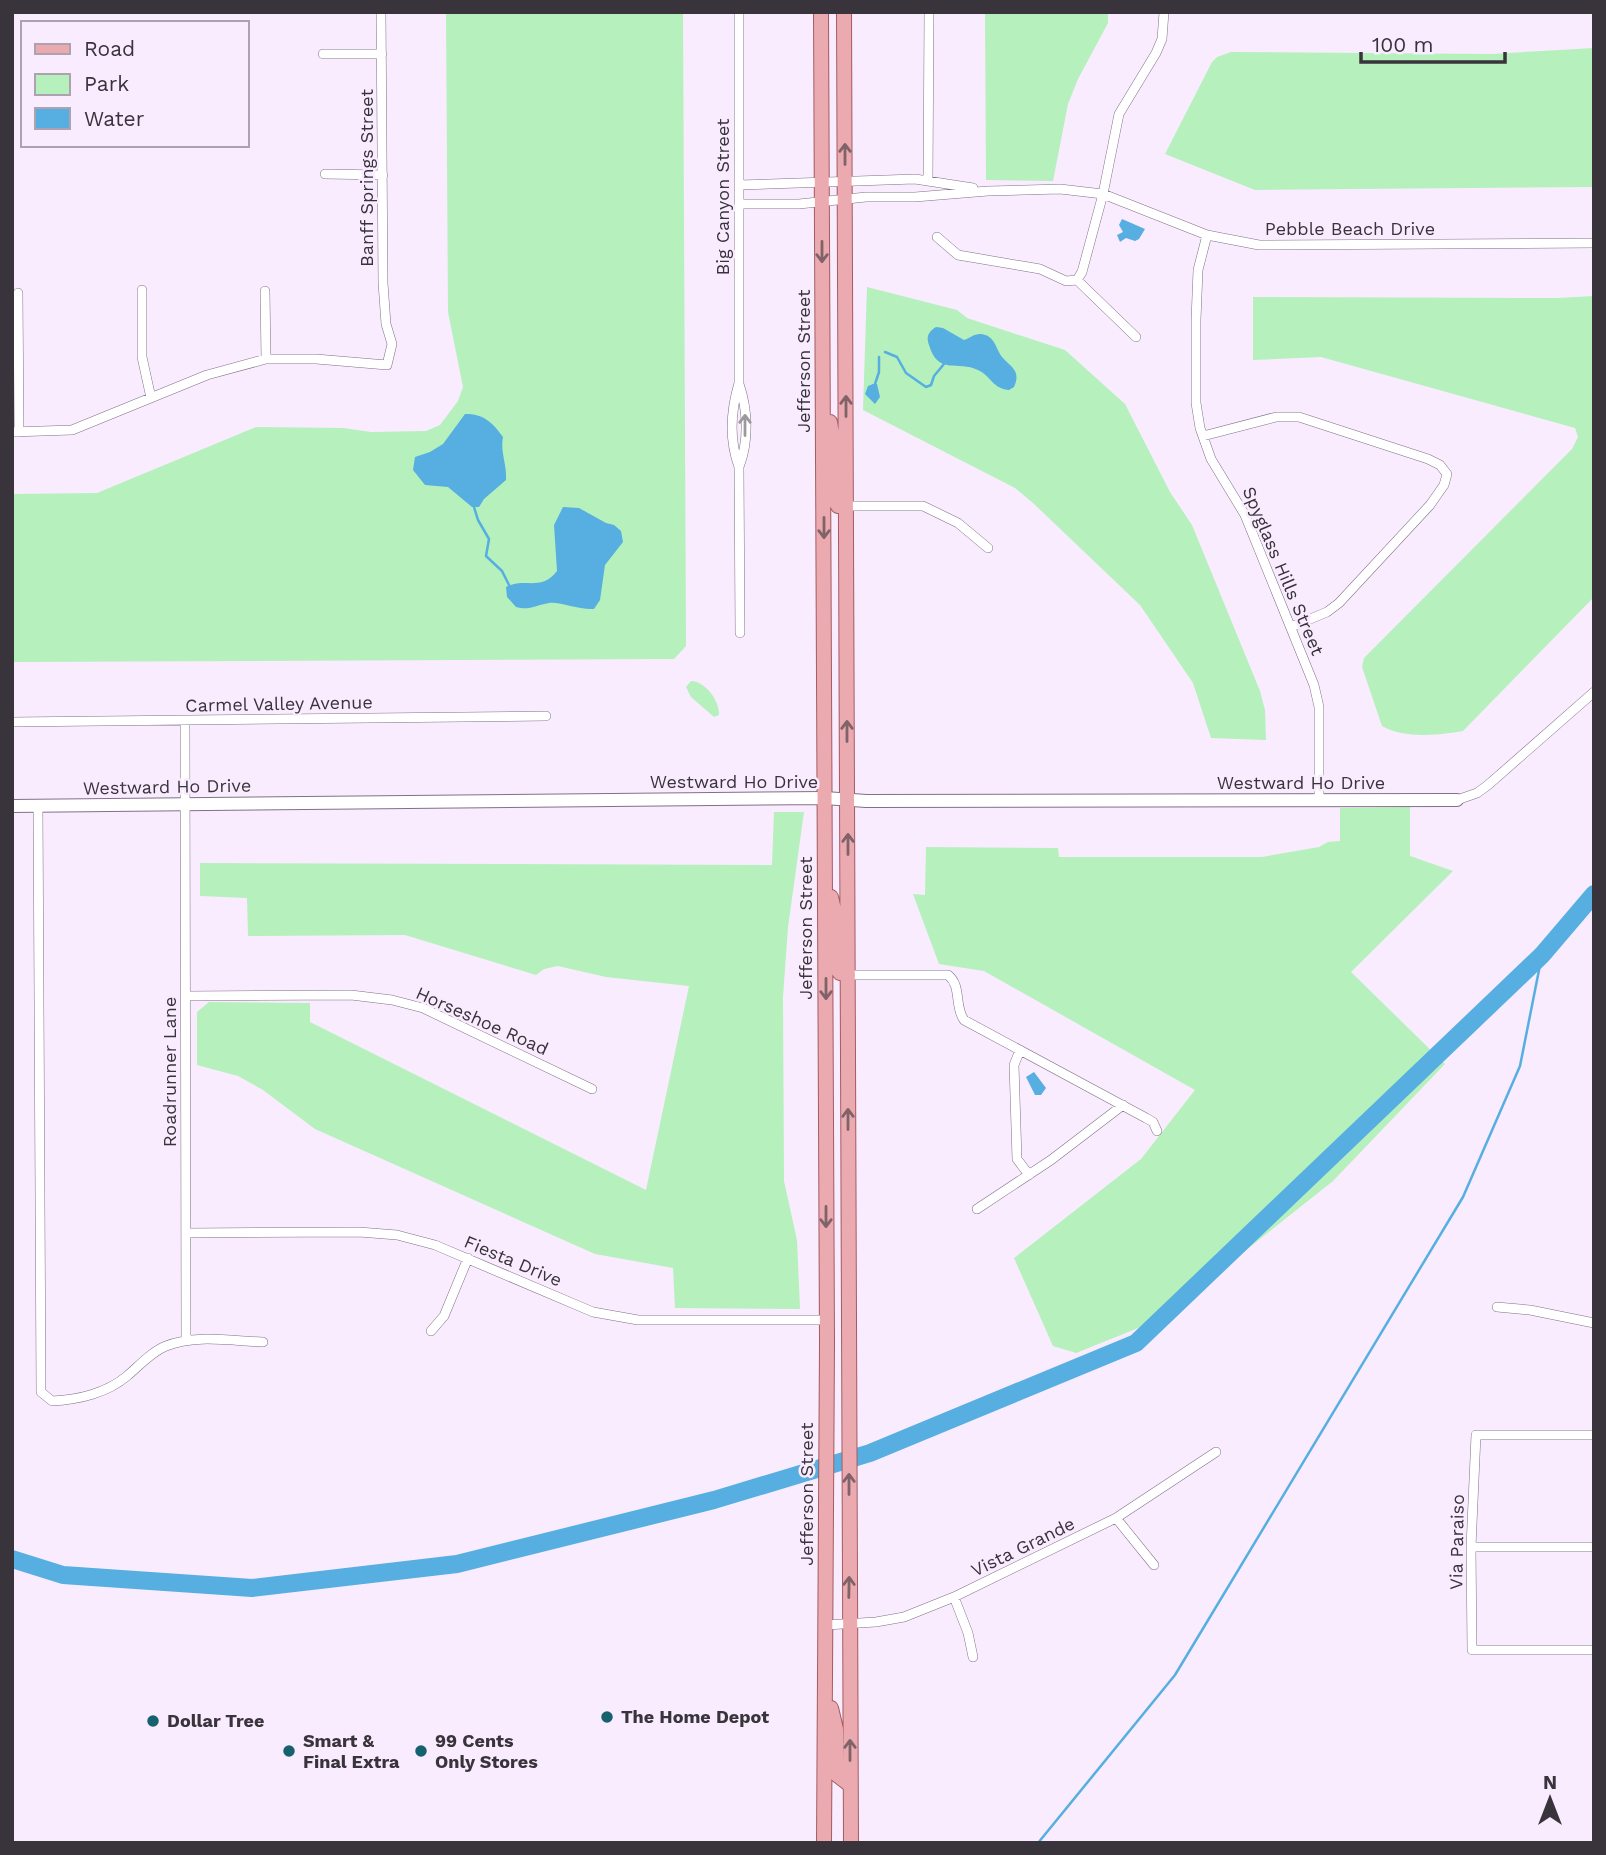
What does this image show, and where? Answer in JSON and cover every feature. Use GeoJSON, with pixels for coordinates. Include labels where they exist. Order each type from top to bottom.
{"type":"FeatureCollection","features":[{"type":"Feature","properties":{"kind":"main road","name":"Jefferson Street"},"geometry":{"type":"LineString","coordinates":[[821,12],[827,1321],[824,1843]]}},
{"type":"Feature","properties":{"kind":"main road"},"geometry":{"type":"LineString","coordinates":[[844,12],[851,1843]]}},
{"type":"Feature","properties":{"kind":"main road"},"geometry":{"type":"LineString","coordinates":[[823,382],[834,445],[835,501],[838,506],[846,506]]}},
{"type":"Feature","properties":{"kind":"main road"},"geometry":{"type":"LineString","coordinates":[[825,875],[836,918],[836,969],[848,975]]}},
{"type":"Feature","properties":{"kind":"main road"},"geometry":{"type":"LineString","coordinates":[[826,1690],[836,1730],[837,1776],[850,1785]]}},
{"type":"Feature","properties":{"kind":"street","name":"Banff Springs Street"},"geometry":{"type":"LineString","coordinates":[[266,359],[316,359],[387,365],[392,344],[386,324],[383,283],[381,12]]}},
{"type":"Feature","properties":{"kind":"street","name":"Big Canyon Street"},"geometry":{"type":"LineString","coordinates":[[739,12],[739,383],[745,403],[745,451],[739,467],[740,633]]}},
{"type":"Feature","properties":{"kind":"street"},"geometry":{"type":"LineString","coordinates":[[928,181],[929,12]]}},
{"type":"Feature","properties":{"kind":"street"},"geometry":{"type":"LineString","coordinates":[[1077,280],[1082,272],[1103,194],[1119,114],[1157,53],[1162,39],[1164,12]]}},
{"type":"Feature","properties":{"kind":"street"},"geometry":{"type":"LineString","coordinates":[[323,54],[382,54]]}},
{"type":"Feature","properties":{"kind":"street"},"geometry":{"type":"LineString","coordinates":[[325,174],[383,175]]}},
{"type":"Feature","properties":{"kind":"street"},"geometry":{"type":"LineString","coordinates":[[739,185],[915,179],[988,191]]}},
{"type":"Feature","properties":{"kind":"street","name":"Pebble Beach Drive"},"geometry":{"type":"LineString","coordinates":[[988,191],[1060,189],[1103,194],[1207,235],[1259,245],[1594,243]]}},
{"type":"Feature","properties":{"kind":"street"},"geometry":{"type":"LineString","coordinates":[[739,204],[799,204],[988,191]]}},
{"type":"Feature","properties":{"kind":"street","name":"Spyglass Hills Street"},"geometry":{"type":"LineString","coordinates":[[1207,235],[1198,270],[1196,402],[1211,459],[1245,515],[1314,685],[1319,707],[1319,800]]}},
{"type":"Feature","properties":{"kind":"street"},"geometry":{"type":"LineString","coordinates":[[937,237],[958,255],[1040,269],[1066,281],[1077,280],[1136,337]]}},
{"type":"Feature","properties":{"kind":"street"},"geometry":{"type":"LineString","coordinates":[[142,290],[142,357],[150,398]]}},
{"type":"Feature","properties":{"kind":"street"},"geometry":{"type":"LineString","coordinates":[[18,293],[15,432],[72,430],[207,375],[266,359],[265,291]]}},
{"type":"Feature","properties":{"kind":"street"},"geometry":{"type":"LineString","coordinates":[[1203,436],[1276,417],[1299,417],[1428,459],[1447,474],[1439,493],[1430,505],[1339,603],[1327,612],[1291,628]]}},
{"type":"Feature","properties":{"kind":"street"},"geometry":{"type":"LineString","coordinates":[[846,506],[923,506],[958,523],[988,548]]}},
{"type":"Feature","properties":{"kind":"street"},"geometry":{"type":"LineString","coordinates":[[1457,800],[1477,793],[1488,785],[1594,692]]}},
{"type":"Feature","properties":{"kind":"street","name":"Carmel Valley Avenue"},"geometry":{"type":"LineString","coordinates":[[12,722],[546,716]]}},
{"type":"Feature","properties":{"kind":"street","name":"Roadrunner Lane"},"geometry":{"type":"LineString","coordinates":[[185,722],[186,1340]]}},
{"type":"Feature","properties":{"kind":"street","name":"Westward Ho Drive"},"geometry":{"type":"LineString","coordinates":[[12,806],[825,798],[1457,800]]}},
{"type":"Feature","properties":{"kind":"street"},"geometry":{"type":"LineString","coordinates":[[38,806],[41,1392],[51,1401],[98,1393],[124,1378],[164,1346],[186,1340],[263,1342]]}},
{"type":"Feature","properties":{"kind":"street"},"geometry":{"type":"LineString","coordinates":[[848,975],[948,975],[956,986],[959,1012],[964,1020],[1153,1122],[1157,1130]]}},
{"type":"Feature","properties":{"kind":"street","name":"Horseshoe Road"},"geometry":{"type":"LineString","coordinates":[[186,996],[351,995],[392,1000],[423,1008],[593,1090]]}},
{"type":"Feature","properties":{"kind":"street"},"geometry":{"type":"LineString","coordinates":[[1020,1050],[1014,1065],[1017,1159],[1029,1175]]}},
{"type":"Feature","properties":{"kind":"street"},"geometry":{"type":"LineString","coordinates":[[977,1209],[1029,1175],[1123,1105]]}},
{"type":"Feature","properties":{"kind":"street","name":"Fiesta Drive"},"geometry":{"type":"LineString","coordinates":[[186,1233],[359,1232],[397,1235],[435,1245],[593,1312],[638,1320],[827,1321]]}},
{"type":"Feature","properties":{"kind":"street"},"geometry":{"type":"LineString","coordinates":[[431,1331],[444,1316],[468,1258]]}},
{"type":"Feature","properties":{"kind":"street"},"geometry":{"type":"LineString","coordinates":[[1497,1307],[1530,1310],[1594,1323]]}},
{"type":"Feature","properties":{"kind":"street","name":"Via Paraiso"},"geometry":{"type":"LineString","coordinates":[[1594,1435],[1476,1435],[1471,1547],[1472,1650],[1594,1650]]}},
{"type":"Feature","properties":{"kind":"street","name":"Vista Grande"},"geometry":{"type":"LineString","coordinates":[[826,1625],[904,1618],[954,1597],[1116,1518],[1216,1452]]}},
{"type":"Feature","properties":{"kind":"street"},"geometry":{"type":"LineString","coordinates":[[1116,1518],[1154,1565]]}},
{"type":"Feature","properties":{"kind":"street"},"geometry":{"type":"LineString","coordinates":[[1471,1547],[1594,1547]]}},
{"type":"Feature","properties":{"kind":"street"},"geometry":{"type":"LineString","coordinates":[[954,1597],[968,1633],[973,1657]]}},
{"type":"Feature","properties":{"kind":"green space"},"geometry":{"type":"Polygon","coordinates":[[[446,12],[683,12],[686,646],[674,659],[12,662],[12,494],[97,493],[256,427],[343,428],[371,432],[426,431],[440,425],[458,401],[463,387],[448,312],[446,12]]]}},
{"type":"Feature","properties":{"kind":"green space"},"geometry":{"type":"Polygon","coordinates":[[[985,12],[1108,12],[1108,23],[1078,79],[1068,104],[1053,181],[986,180],[985,12]]]}},
{"type":"Feature","properties":{"kind":"green space"},"geometry":{"type":"Polygon","coordinates":[[[1594,48],[1594,187],[1255,190],[1165,154],[1212,62],[1231,52],[1492,54],[1594,48]]]}},
{"type":"Feature","properties":{"kind":"green space"},"geometry":{"type":"Polygon","coordinates":[[[867,287],[957,310],[967,318],[1065,350],[1125,404],[1170,492],[1192,525],[1260,691],[1265,710],[1266,740],[1211,738],[1193,683],[1140,605],[1015,488],[863,410],[867,287]]]}},
{"type":"Feature","properties":{"kind":"green space"},"geometry":{"type":"Polygon","coordinates":[[[1594,296],[1594,597],[1463,731],[1433,735],[1411,734],[1382,726],[1362,667],[1364,658],[1572,449],[1578,437],[1575,428],[1321,357],[1253,360],[1253,297],[1594,296]]]}},
{"type":"Feature","properties":{"kind":"green space"},"geometry":{"type":"Polygon","coordinates":[[[691,681],[701,684],[711,693],[719,715],[714,717],[691,697],[686,687],[691,681]]]}},
{"type":"Feature","properties":{"kind":"green space"},"geometry":{"type":"Polygon","coordinates":[[[1410,807],[1410,856],[1453,871],[1351,972],[1445,1064],[1333,1181],[1158,1320],[1076,1353],[1053,1346],[1014,1258],[1141,1159],[1195,1090],[984,971],[939,964],[913,894],[925,895],[926,847],[1058,848],[1059,857],[1262,857],[1340,841],[1340,808],[1410,807]]]}},
{"type":"Feature","properties":{"kind":"green space"},"geometry":{"type":"Polygon","coordinates":[[[774,812],[804,812],[788,927],[783,997],[784,1181],[797,1240],[800,1309],[675,1308],[673,1268],[595,1254],[315,1129],[263,1090],[238,1076],[197,1065],[197,1012],[209,1002],[310,1003],[310,1022],[646,1190],[689,986],[606,977],[558,966],[544,969],[536,975],[405,935],[248,936],[247,898],[200,896],[200,863],[772,865],[774,812]]]}},
{"type":"Feature","properties":{"kind":"water"},"geometry":{"type":"Polygon","coordinates":[[[1122,219],[1145,229],[1139,239],[1135,241],[1126,238],[1120,242],[1117,235],[1123,232],[1119,225],[1122,219]]]}},
{"type":"Feature","properties":{"kind":"water"},"geometry":{"type":"Polygon","coordinates":[[[936,327],[964,340],[978,334],[989,337],[1014,370],[1014,387],[1004,389],[971,367],[938,361],[928,340],[929,333],[936,327]]]}},
{"type":"Feature","properties":{"kind":"water"},"geometry":{"type":"Polygon","coordinates":[[[877,384],[880,397],[875,404],[865,394],[868,386],[877,384]]]}},
{"type":"Feature","properties":{"kind":"water"},"geometry":{"type":"Polygon","coordinates":[[[465,414],[477,415],[487,420],[503,437],[506,480],[484,499],[479,507],[472,507],[448,487],[425,485],[413,470],[415,457],[443,444],[465,414]]]}},
{"type":"Feature","properties":{"kind":"water"},"geometry":{"type":"Polygon","coordinates":[[[563,507],[579,508],[621,531],[623,542],[605,565],[600,600],[594,609],[553,603],[529,608],[516,607],[507,597],[506,587],[520,583],[539,583],[557,571],[554,525],[563,507]]]}},
{"type":"Feature","properties":{"kind":"water"},"geometry":{"type":"Polygon","coordinates":[[[1034,1072],[1046,1088],[1041,1095],[1035,1095],[1026,1077],[1034,1072]]]}},
{"type":"Feature","properties":{"kind":"waterway"},"geometry":{"type":"LineString","coordinates":[[885,352],[897,357],[906,373],[926,387],[931,385],[934,376],[944,364]]}},
{"type":"Feature","properties":{"kind":"waterway"},"geometry":{"type":"LineString","coordinates":[[875,384],[879,372],[879,357]]}},
{"type":"Feature","properties":{"kind":"waterway"},"geometry":{"type":"LineString","coordinates":[[474,507],[489,539],[486,556],[502,571],[509,585]]}},
{"type":"Feature","properties":{"kind":"waterway"},"geometry":{"type":"LineString","coordinates":[[12,1559],[63,1575],[252,1588],[457,1564],[714,1500],[870,1453],[1136,1343],[1542,955],[1594,894]]}},
{"type":"Feature","properties":{"kind":"waterway"},"geometry":{"type":"LineString","coordinates":[[1038,1843],[1175,1675],[1463,1197],[1520,1066],[1542,955]]}},
{"type":"Feature","properties":{"kind":"place","name":"The Home Depot"},"geometry":{"type":"Point","coordinates":[607,1717]}},
{"type":"Feature","properties":{"kind":"place","name":"Dollar Tree"},"geometry":{"type":"Point","coordinates":[153,1721]}},
{"type":"Feature","properties":{"kind":"place","name":"Smart & Final Extra"},"geometry":{"type":"Point","coordinates":[289,1751]}},
{"type":"Feature","properties":{"kind":"place","name":"99 Cents Only Stores"},"geometry":{"type":"Point","coordinates":[421,1751]}}]}
